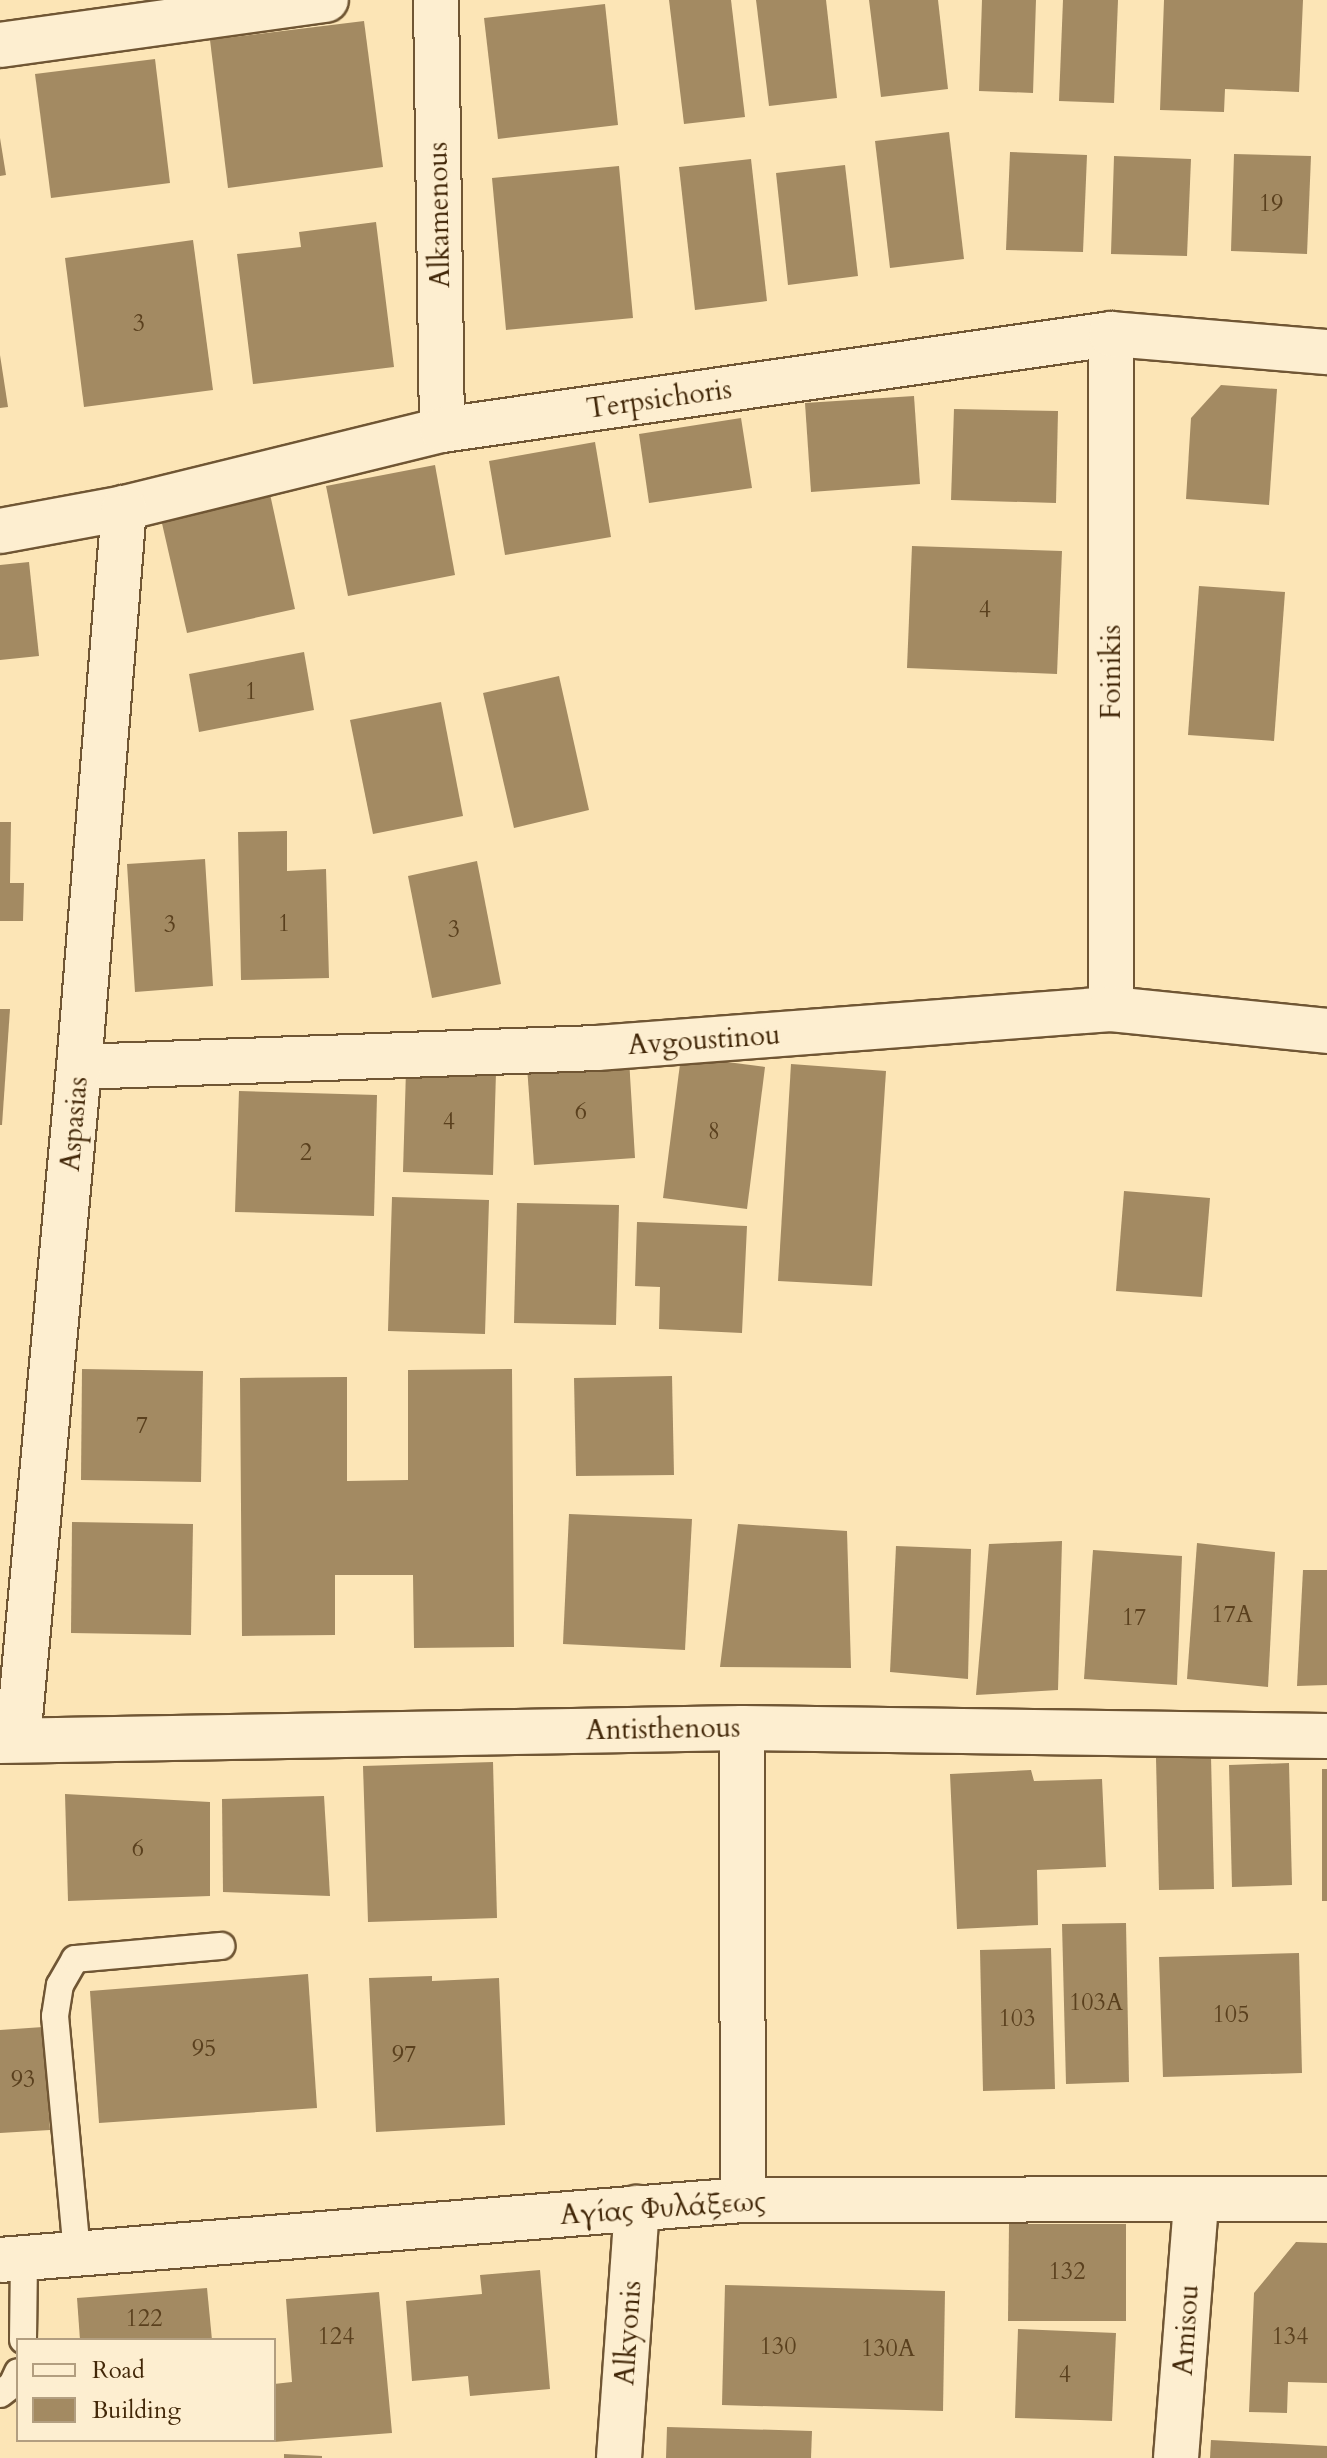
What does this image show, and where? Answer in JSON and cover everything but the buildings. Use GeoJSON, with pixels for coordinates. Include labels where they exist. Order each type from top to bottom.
{"type":"FeatureCollection","features":[{"type":"Feature","properties":{"kind":"street"},"geometry":{"type":"LineString","coordinates":[[0,45],[326,0]]}},
{"type":"Feature","properties":{"kind":"street","name":"Alkamenous"},"geometry":{"type":"LineString","coordinates":[[436,0],[442,430]]}},
{"type":"Feature","properties":{"kind":"street","name":"Terpsichoris"},"geometry":{"type":"LineString","coordinates":[[0,531],[124,508],[442,430],[1111,334],[1327,352]]}},
{"type":"Feature","properties":{"kind":"street","name":"Foinikis"},"geometry":{"type":"LineString","coordinates":[[1111,334],[1111,1009]]}},
{"type":"Feature","properties":{"kind":"street","name":"Aspasias"},"geometry":{"type":"LineString","coordinates":[[9,1740],[79,1067],[124,508]]}},
{"type":"Feature","properties":{"kind":"street","name":"Avgoustinou"},"geometry":{"type":"LineString","coordinates":[[79,1067],[597,1048],[1111,1009],[1327,1031]]}},
{"type":"Feature","properties":{"kind":"street"},"geometry":{"type":"LineString","coordinates":[[742,1728],[743,2200]]}},
{"type":"Feature","properties":{"kind":"street","name":"Antisthenous"},"geometry":{"type":"LineString","coordinates":[[9,1740],[742,1728],[1327,1736]]}},
{"type":"Feature","properties":{"kind":"street","name":"Αγίας Φυλάξεως"},"geometry":{"type":"LineString","coordinates":[[12,2259],[743,2200],[1196,2202],[1327,2199]]}},
{"type":"Feature","properties":{"kind":"street","name":"Amisou"},"geometry":{"type":"LineString","coordinates":[[1176,2458],[1196,2202]]}},
{"type":"Feature","properties":{"kind":"street","name":"Alkyonis"},"geometry":{"type":"LineString","coordinates":[[619,2458],[637,2208]]}},
{"type":"Feature","properties":{"kind":"lane"},"geometry":{"type":"LineString","coordinates":[[77,2253],[55,2016],[60,1985],[75,1959],[221,1946]]}},
{"type":"Feature","properties":{"kind":"lane"},"geometry":{"type":"LineString","coordinates":[[12,2259],[23,2338]]}},
{"type":"Feature","properties":{"kind":"lane"},"geometry":{"type":"LineString","coordinates":[[0,2394],[12,2385],[16,2376]]}}]}
